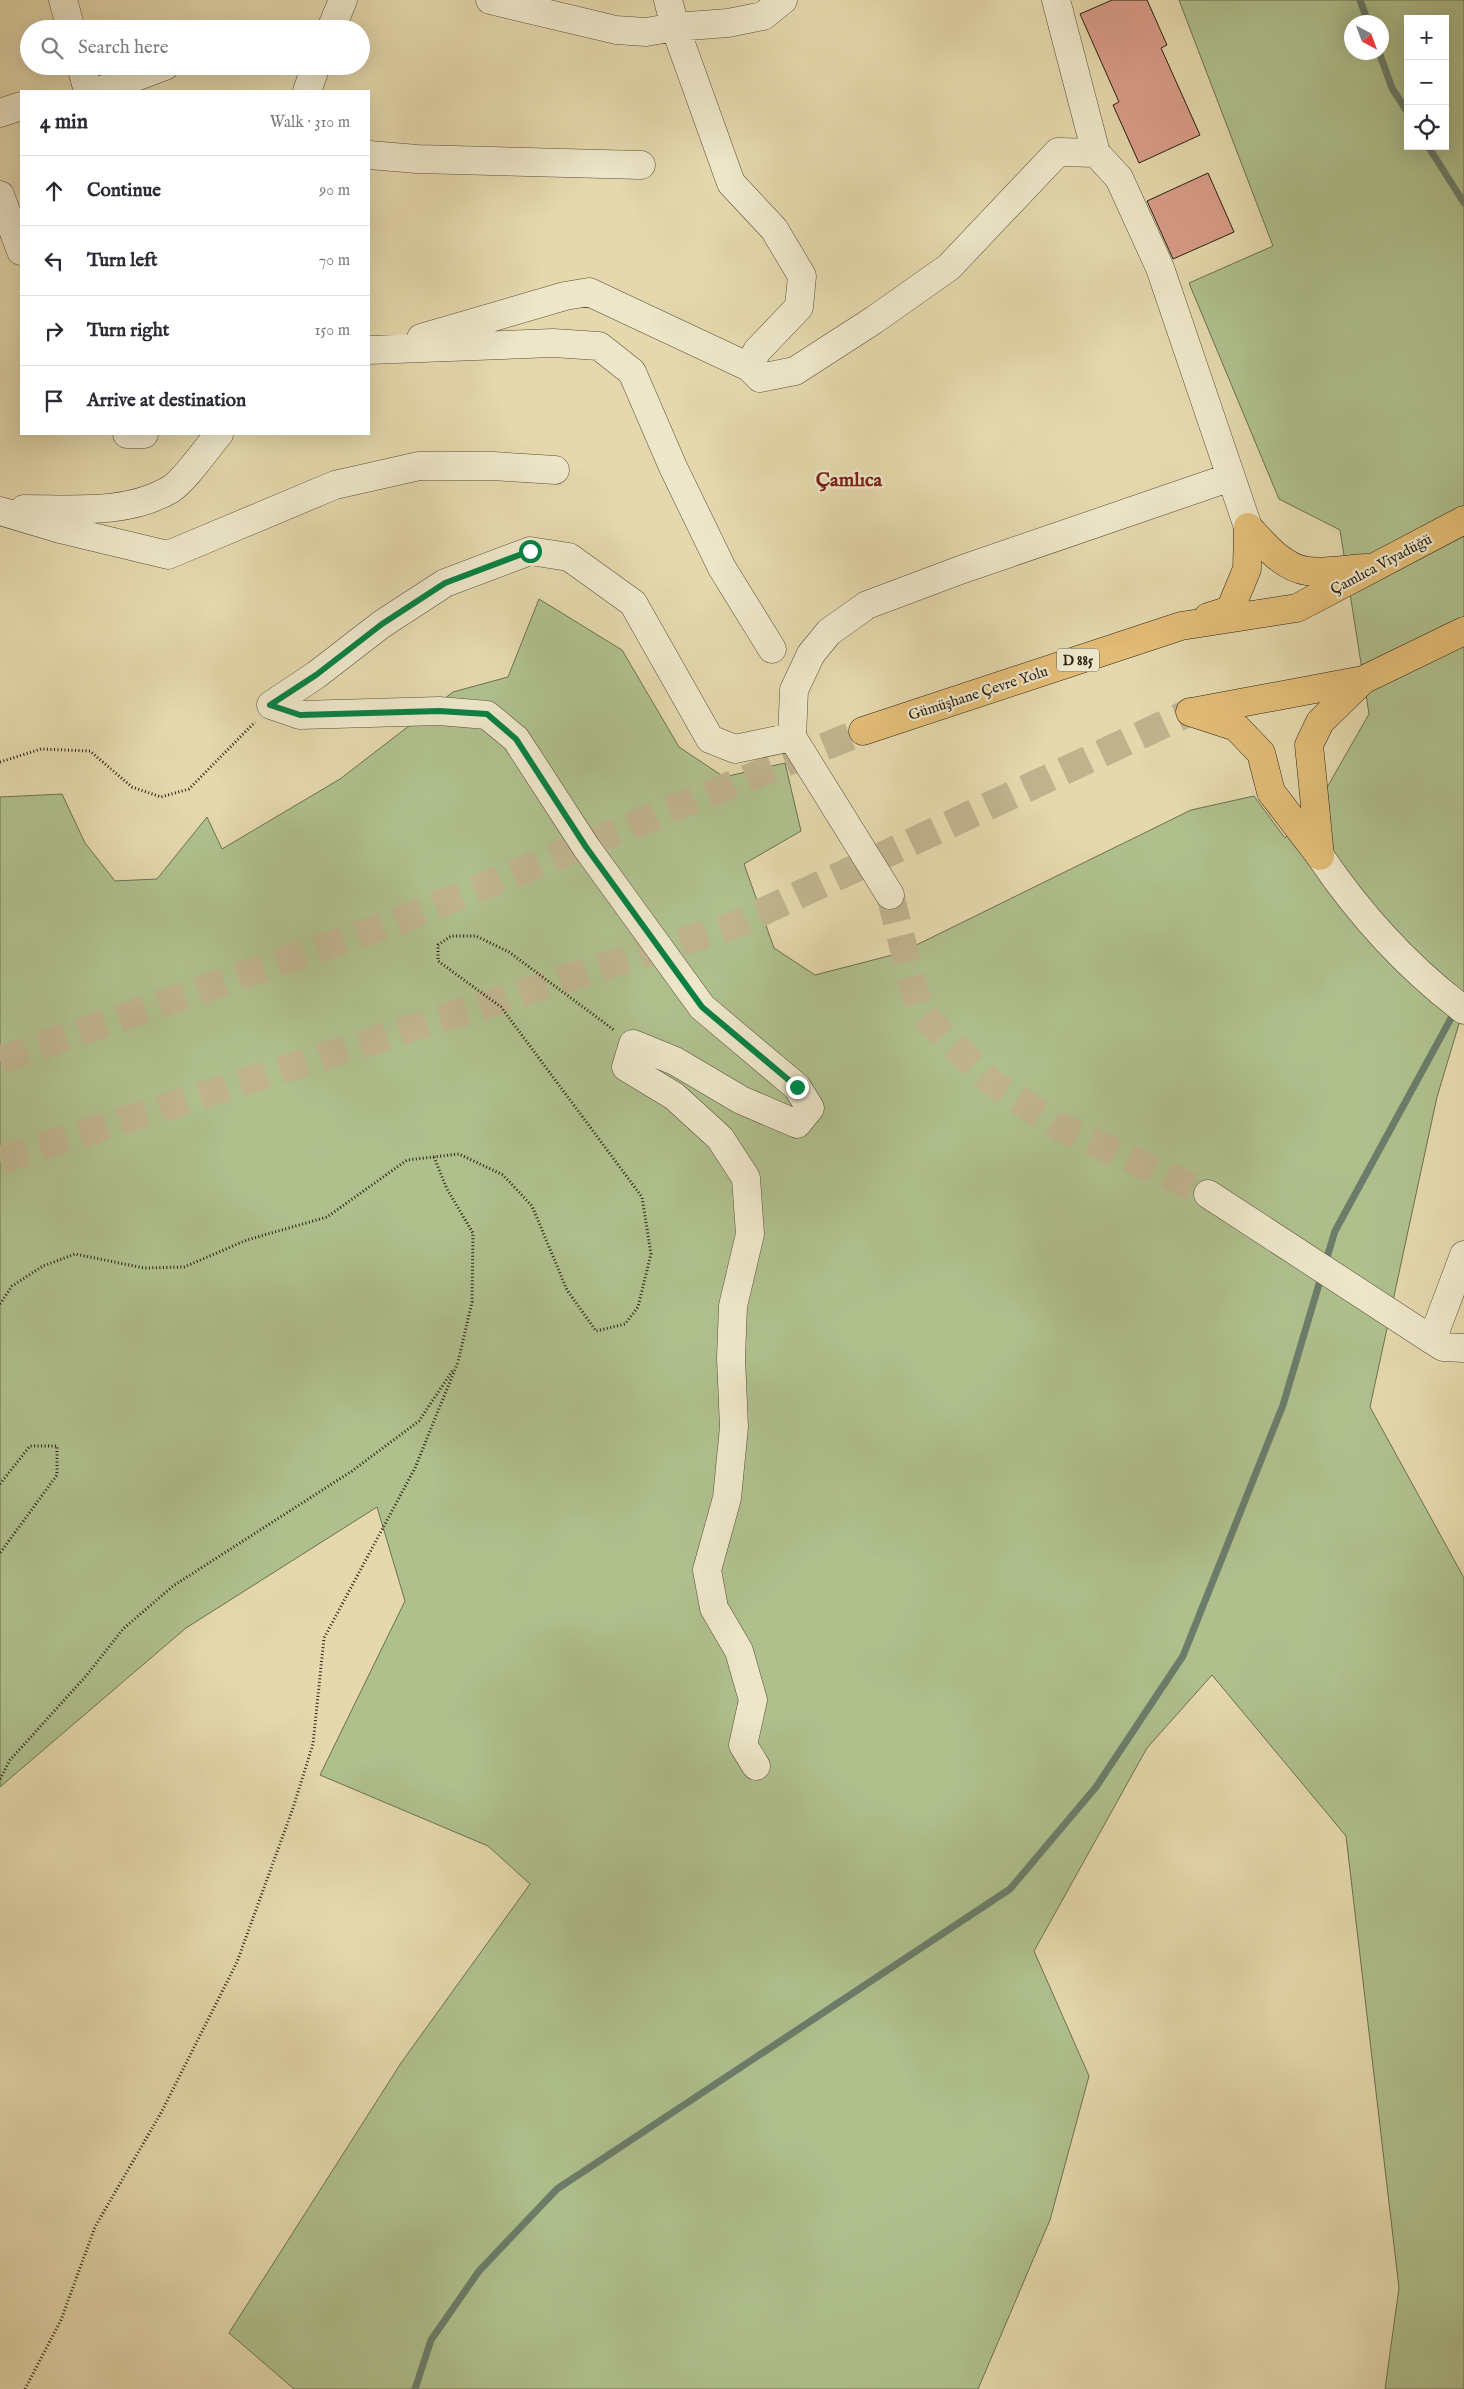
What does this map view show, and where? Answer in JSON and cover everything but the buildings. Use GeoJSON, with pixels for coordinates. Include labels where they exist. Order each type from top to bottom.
{"type":"FeatureCollection","features":[{"type":"Feature","properties":{"kind":"highway","name":"Çamlıca Viyadüğü"},"geometry":{"type":"LineString","coordinates":[[1297,608],[1464,520]]}},
{"type":"Feature","properties":{"kind":"highway"},"geometry":{"type":"LineString","coordinates":[[1248,527],[1272,552],[1292,566],[1306,571],[1375,568]]}},
{"type":"Feature","properties":{"kind":"highway"},"geometry":{"type":"LineString","coordinates":[[1181,626],[1230,610],[1247,569],[1248,527]]}},
{"type":"Feature","properties":{"kind":"highway","name":"Gümüşhane Çevre Yolu"},"geometry":{"type":"LineString","coordinates":[[863,731],[1181,626],[1297,608]]}},
{"type":"Feature","properties":{"kind":"highway"},"geometry":{"type":"LineString","coordinates":[[1320,856],[1272,792],[1261,753],[1236,727],[1190,712],[1363,680],[1464,631]]}},
{"type":"Feature","properties":{"kind":"highway"},"geometry":{"type":"LineString","coordinates":[[1320,856],[1308,745],[1320,722],[1363,680]]}},
{"type":"Feature","properties":{"kind":"street"},"geometry":{"type":"LineString","coordinates":[[63,0],[69,20]]}},
{"type":"Feature","properties":{"kind":"street"},"geometry":{"type":"LineString","coordinates":[[335,20],[343,0]]}},
{"type":"Feature","properties":{"kind":"street"},"geometry":{"type":"LineString","coordinates":[[490,0],[616,30],[646,32],[674,27],[728,23],[763,16],[783,0]]}},
{"type":"Feature","properties":{"kind":"street"},"geometry":{"type":"LineString","coordinates":[[668,0],[674,27],[731,184],[774,229],[802,276],[799,307],[757,351],[749,367]]}},
{"type":"Feature","properties":{"kind":"street"},"geometry":{"type":"LineString","coordinates":[[1056,0],[1096,153],[1119,178],[1160,268],[1248,527]]}},
{"type":"Feature","properties":{"kind":"street"},"geometry":{"type":"LineString","coordinates":[[84,75],[88,90]]}},
{"type":"Feature","properties":{"kind":"street"},"geometry":{"type":"LineString","coordinates":[[102,90],[141,75]]}},
{"type":"Feature","properties":{"kind":"street"},"geometry":{"type":"LineString","coordinates":[[308,90],[313,75]]}},
{"type":"Feature","properties":{"kind":"street"},"geometry":{"type":"LineString","coordinates":[[0,113],[20,106]]}},
{"type":"Feature","properties":{"kind":"street"},"geometry":{"type":"LineString","coordinates":[[374,351],[565,296],[589,292],[749,367],[760,378],[795,371],[819,357],[949,268],[1058,152],[1096,153]]}},
{"type":"Feature","properties":{"kind":"street"},"geometry":{"type":"LineString","coordinates":[[370,155],[417,159],[641,165]]}},
{"type":"Feature","properties":{"kind":"street"},"geometry":{"type":"LineString","coordinates":[[0,195],[20,248]]}},
{"type":"Feature","properties":{"kind":"street"},"geometry":{"type":"LineString","coordinates":[[374,351],[554,343],[599,346],[632,372],[673,467],[722,568],[772,650]]}},
{"type":"Feature","properties":{"kind":"street"},"geometry":{"type":"LineString","coordinates":[[0,510],[78,509],[132,505],[172,488],[217,435]]}},
{"type":"Feature","properties":{"kind":"street"},"geometry":{"type":"LineString","coordinates":[[0,510],[64,530],[168,555],[335,485],[354,480],[419,466],[494,466],[555,470]]}},
{"type":"Feature","properties":{"kind":"street"},"geometry":{"type":"LineString","coordinates":[[890,895],[792,737],[794,690],[811,654],[829,632],[867,605],[1231,478]]}},
{"type":"Feature","properties":{"kind":"street"},"geometry":{"type":"LineString","coordinates":[[270,705],[316,675],[382,624],[445,583],[530,551],[569,557],[633,603],[710,739],[735,749],[792,737]]}},
{"type":"Feature","properties":{"kind":"street"},"geometry":{"type":"LineString","coordinates":[[270,705],[300,715],[439,711],[487,714],[516,739],[586,847],[702,1007],[797,1087],[810,1108],[797,1124],[742,1100],[675,1061],[633,1044],[626,1067],[674,1096],[720,1138],[746,1178],[750,1234],[734,1306],[731,1358],[734,1427],[727,1498],[707,1570],[714,1608],[738,1651],[754,1700],[743,1745],[756,1766]]}},
{"type":"Feature","properties":{"kind":"street"},"geometry":{"type":"LineString","coordinates":[[1320,856],[1346,894],[1381,937],[1464,1010]]}},
{"type":"Feature","properties":{"kind":"street"},"geometry":{"type":"LineString","coordinates":[[1208,1194],[1443,1347],[1464,1348]]}},
{"type":"Feature","properties":{"kind":"street"},"geometry":{"type":"LineString","coordinates":[[1424,1335],[1464,1255]]}},
{"type":"Feature","properties":{"kind":"path"},"geometry":{"type":"LineString","coordinates":[[0,762],[41,749],[90,751],[132,787],[161,797],[189,789],[270,705]]}},
{"type":"Feature","properties":{"kind":"path"},"geometry":{"type":"LineString","coordinates":[[0,1304],[12,1286],[43,1266],[74,1254],[144,1268],[184,1267],[247,1240],[327,1217],[407,1160],[459,1154],[504,1175],[532,1206],[567,1290],[596,1331],[625,1324],[638,1307],[651,1254],[642,1197],[501,1007],[438,961],[438,945],[451,936],[476,936],[509,952],[633,1044]]}},
{"type":"Feature","properties":{"kind":"path"},"geometry":{"type":"LineString","coordinates":[[25,2389],[61,2320],[95,2227],[162,2111],[237,1962],[293,1808],[313,1744],[324,1638],[414,1468],[458,1362],[472,1302],[473,1232],[447,1190],[434,1157]]}},
{"type":"Feature","properties":{"kind":"path"},"geometry":{"type":"LineString","coordinates":[[0,1780],[10,1760],[86,1676],[123,1629],[173,1586],[352,1471],[420,1421],[458,1362]]}},
{"type":"Feature","properties":{"kind":"path"},"geometry":{"type":"LineString","coordinates":[[0,1484],[30,1446],[57,1446],[57,1475],[0,1552]]}},
{"type":"Feature","properties":{"kind":"green space"},"geometry":{"type":"Polygon","coordinates":[[[1179,0],[1464,0],[1464,1007],[1437,1097],[1370,1407],[1464,1578],[1464,2389],[1385,2389],[1399,2288],[1346,1836],[1212,1675],[1147,1748],[1034,1951],[1089,2076],[1050,2220],[978,2389],[294,2389],[229,2333],[401,2063],[530,1884],[488,1846],[320,1775],[405,1601],[377,1507],[186,1628],[0,1787],[0,797],[62,794],[85,843],[115,881],[157,879],[207,817],[222,849],[340,779],[453,692],[508,677],[539,599],[622,650],[679,747],[724,777],[785,763],[801,831],[744,864],[774,948],[815,975],[900,953],[1191,810],[1254,796],[1285,838],[1317,805],[1369,714],[1340,530],[1279,499],[1189,283],[1273,246],[1179,0]]]}},
{"type":"Feature","properties":{"kind":"waterway"},"geometry":{"type":"LineString","coordinates":[[1360,0],[1365,15]]}},
{"type":"Feature","properties":{"kind":"waterway"},"geometry":{"type":"LineString","coordinates":[[1382,60],[1392,88],[1404,107]]}},
{"type":"Feature","properties":{"kind":"waterway"},"geometry":{"type":"LineString","coordinates":[[1431,150],[1464,203]]}},
{"type":"Feature","properties":{"kind":"waterway"},"geometry":{"type":"LineString","coordinates":[[1325,1264],[1335,1231],[1455,1011]]}},
{"type":"Feature","properties":{"kind":"waterway"},"geometry":{"type":"LineString","coordinates":[[415,2389],[431,2340],[479,2271],[557,2189],[1010,1889],[1096,1787],[1183,1656],[1283,1405],[1322,1274]]}},
{"type":"Feature","properties":{"kind":"tunnel"},"geometry":{"type":"LineString","coordinates":[[0,1160],[734,925],[1190,712]]}},
{"type":"Feature","properties":{"kind":"tunnel"},"geometry":{"type":"LineString","coordinates":[[0,1060],[398,921],[863,731]]}},
{"type":"Feature","properties":{"kind":"tunnel"},"geometry":{"type":"LineString","coordinates":[[890,895],[920,1012],[991,1082],[1058,1126],[1208,1194]]}},
{"type":"Feature","properties":{"kind":"district","name":"Çamlıca"},"geometry":{"type":"Point","coordinates":[849,479]}},
{"type":"Feature","properties":{"kind":"route"},"geometry":{"type":"LineString","coordinates":[[530,551],[445,583],[382,624],[316,675],[270,705],[300,715],[439,711],[487,714],[516,739],[586,847],[702,1007],[797,1087]]}}]}
